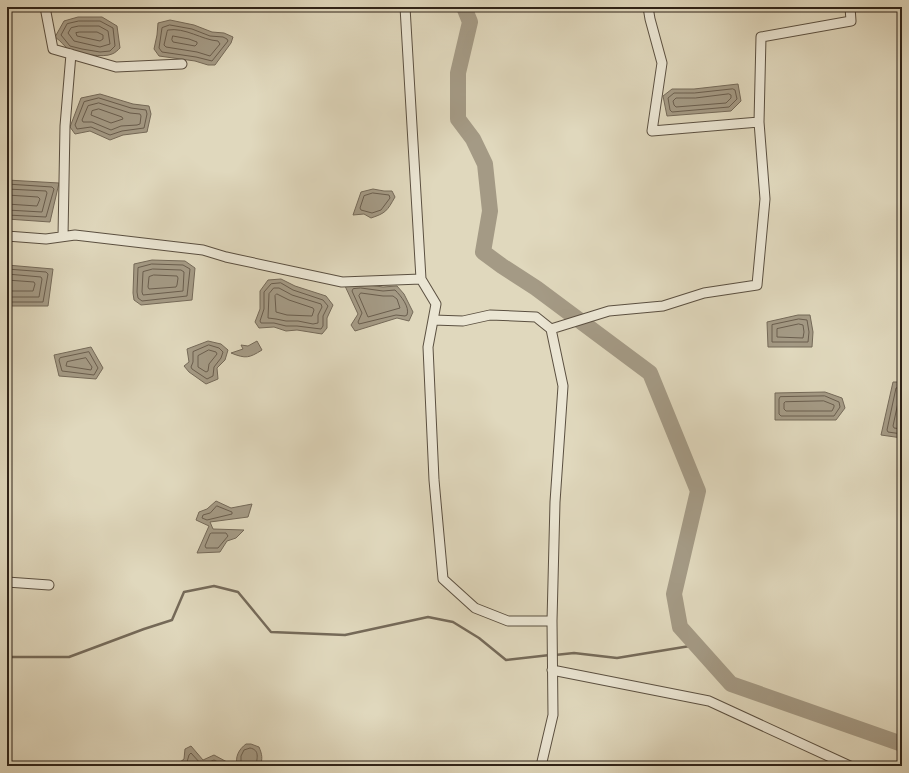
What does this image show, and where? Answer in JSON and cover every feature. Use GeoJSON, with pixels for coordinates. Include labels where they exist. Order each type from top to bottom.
{"type":"FeatureCollection","features":[{"type":"Feature","properties":{"kind":"street"},"geometry":{"type":"LineString","coordinates":[[46,7],[53,49],[116,67],[182,64]]}},
{"type":"Feature","properties":{"kind":"street"},"geometry":{"type":"LineString","coordinates":[[405,7],[421,279],[436,304],[428,348],[434,480],[443,578],[475,608],[482,611],[508,621],[552,621]]}},
{"type":"Feature","properties":{"kind":"street"},"geometry":{"type":"LineString","coordinates":[[648,7],[662,63],[652,131],[759,122]]}},
{"type":"Feature","properties":{"kind":"street"},"geometry":{"type":"LineString","coordinates":[[551,329],[609,311],[663,306],[704,293],[757,286],[765,199],[759,122],[761,38],[851,21],[850,7]]}},
{"type":"Feature","properties":{"kind":"street"},"geometry":{"type":"LineString","coordinates":[[63,236],[65,126],[71,54]]}},
{"type":"Feature","properties":{"kind":"street"},"geometry":{"type":"LineString","coordinates":[[7,236],[46,239],[75,235],[203,250],[240,260],[342,282],[421,279]]}},
{"type":"Feature","properties":{"kind":"street"},"geometry":{"type":"LineString","coordinates":[[433,320],[462,321],[490,315],[536,317],[551,329],[563,386],[555,502],[552,621],[553,715],[541,766]]}},
{"type":"Feature","properties":{"kind":"street"},"geometry":{"type":"LineString","coordinates":[[7,582],[50,585]]}},
{"type":"Feature","properties":{"kind":"street"},"geometry":{"type":"LineString","coordinates":[[552,670],[709,701],[850,766]]}},
{"type":"Feature","properties":{"kind":"water"},"geometry":{"type":"Polygon","coordinates":[[[78,17],[102,17],[117,26],[120,48],[113,54],[103,56],[84,54],[69,50],[55,37],[64,21],[78,17]]]}},
{"type":"Feature","properties":{"kind":"water"},"geometry":{"type":"Polygon","coordinates":[[[170,20],[194,25],[212,32],[224,33],[233,37],[231,43],[215,65],[159,56],[154,49],[158,23],[170,20]]]}},
{"type":"Feature","properties":{"kind":"water"},"geometry":{"type":"Polygon","coordinates":[[[738,84],[741,101],[731,111],[667,116],[663,96],[672,89],[694,89],[738,84]]]}},
{"type":"Feature","properties":{"kind":"water"},"geometry":{"type":"Polygon","coordinates":[[[100,94],[133,104],[149,106],[151,114],[147,132],[123,135],[110,140],[90,131],[75,134],[70,127],[81,98],[100,94]]]}},
{"type":"Feature","properties":{"kind":"water"},"geometry":{"type":"Polygon","coordinates":[[[7,180],[59,183],[50,222],[7,219],[7,180]]]}},
{"type":"Feature","properties":{"kind":"water"},"geometry":{"type":"Polygon","coordinates":[[[373,189],[392,191],[395,197],[388,208],[380,215],[371,218],[364,214],[353,215],[361,192],[373,189]]]}},
{"type":"Feature","properties":{"kind":"water"},"geometry":{"type":"Polygon","coordinates":[[[152,260],[185,261],[195,268],[192,300],[141,305],[134,300],[134,264],[152,260]]]}},
{"type":"Feature","properties":{"kind":"water"},"geometry":{"type":"Polygon","coordinates":[[[7,265],[53,269],[48,306],[7,306],[7,265]]]}},
{"type":"Feature","properties":{"kind":"water"},"geometry":{"type":"Polygon","coordinates":[[[281,279],[295,286],[326,296],[333,305],[327,318],[327,328],[322,334],[297,330],[286,331],[274,327],[259,328],[255,322],[260,309],[260,291],[268,280],[281,279]]]}},
{"type":"Feature","properties":{"kind":"water"},"geometry":{"type":"Polygon","coordinates":[[[361,284],[383,287],[397,286],[404,294],[413,312],[409,321],[397,318],[355,331],[351,325],[358,314],[345,286],[361,284]]]}},
{"type":"Feature","properties":{"kind":"water"},"geometry":{"type":"Polygon","coordinates":[[[798,315],[810,315],[813,332],[812,347],[768,347],[767,322],[798,315]]]}},
{"type":"Feature","properties":{"kind":"water"},"geometry":{"type":"Polygon","coordinates":[[[208,341],[221,344],[228,350],[225,360],[217,368],[218,379],[206,384],[189,372],[184,366],[189,362],[187,349],[208,341]]]}},
{"type":"Feature","properties":{"kind":"water"},"geometry":{"type":"Polygon","coordinates":[[[257,341],[262,350],[254,355],[244,357],[231,353],[243,349],[241,345],[248,346],[257,341]]]}},
{"type":"Feature","properties":{"kind":"water"},"geometry":{"type":"Polygon","coordinates":[[[91,347],[103,368],[96,379],[59,376],[54,355],[91,347]]]}},
{"type":"Feature","properties":{"kind":"water"},"geometry":{"type":"Polygon","coordinates":[[[893,382],[902,382],[902,438],[881,435],[893,382]]]}},
{"type":"Feature","properties":{"kind":"water"},"geometry":{"type":"Polygon","coordinates":[[[825,392],[842,398],[845,408],[836,420],[775,420],[775,393],[825,392]]]}},
{"type":"Feature","properties":{"kind":"water"},"geometry":{"type":"Polygon","coordinates":[[[216,501],[231,508],[252,504],[248,517],[210,522],[213,529],[244,530],[236,538],[227,541],[220,552],[197,553],[209,526],[196,520],[199,512],[207,509],[216,501]]]}},
{"type":"Feature","properties":{"kind":"water"},"geometry":{"type":"Polygon","coordinates":[[[246,744],[259,747],[262,756],[260,766],[238,766],[238,754],[241,748],[246,744]]]}},
{"type":"Feature","properties":{"kind":"water"},"geometry":{"type":"Polygon","coordinates":[[[191,746],[203,760],[214,755],[227,762],[227,766],[175,766],[184,759],[185,749],[191,746]]]}},
{"type":"Feature","properties":{"kind":"waterway"},"geometry":{"type":"LineString","coordinates":[[464,7],[470,22],[458,73],[458,119],[473,139],[485,164],[490,211],[483,252],[536,288],[650,373],[698,491],[674,594],[680,627],[731,684],[902,744]]}},
{"type":"Feature","properties":{"kind":"waterway"},"geometry":{"type":"LineString","coordinates":[[7,659],[10,657],[69,657],[172,620],[184,592],[214,586],[238,592],[271,632],[345,635],[428,617],[453,622],[479,638],[506,660],[550,655]]}},
{"type":"Feature","properties":{"kind":"waterway"},"geometry":{"type":"LineString","coordinates":[[555,655],[574,653],[617,658],[696,645]]}}]}
